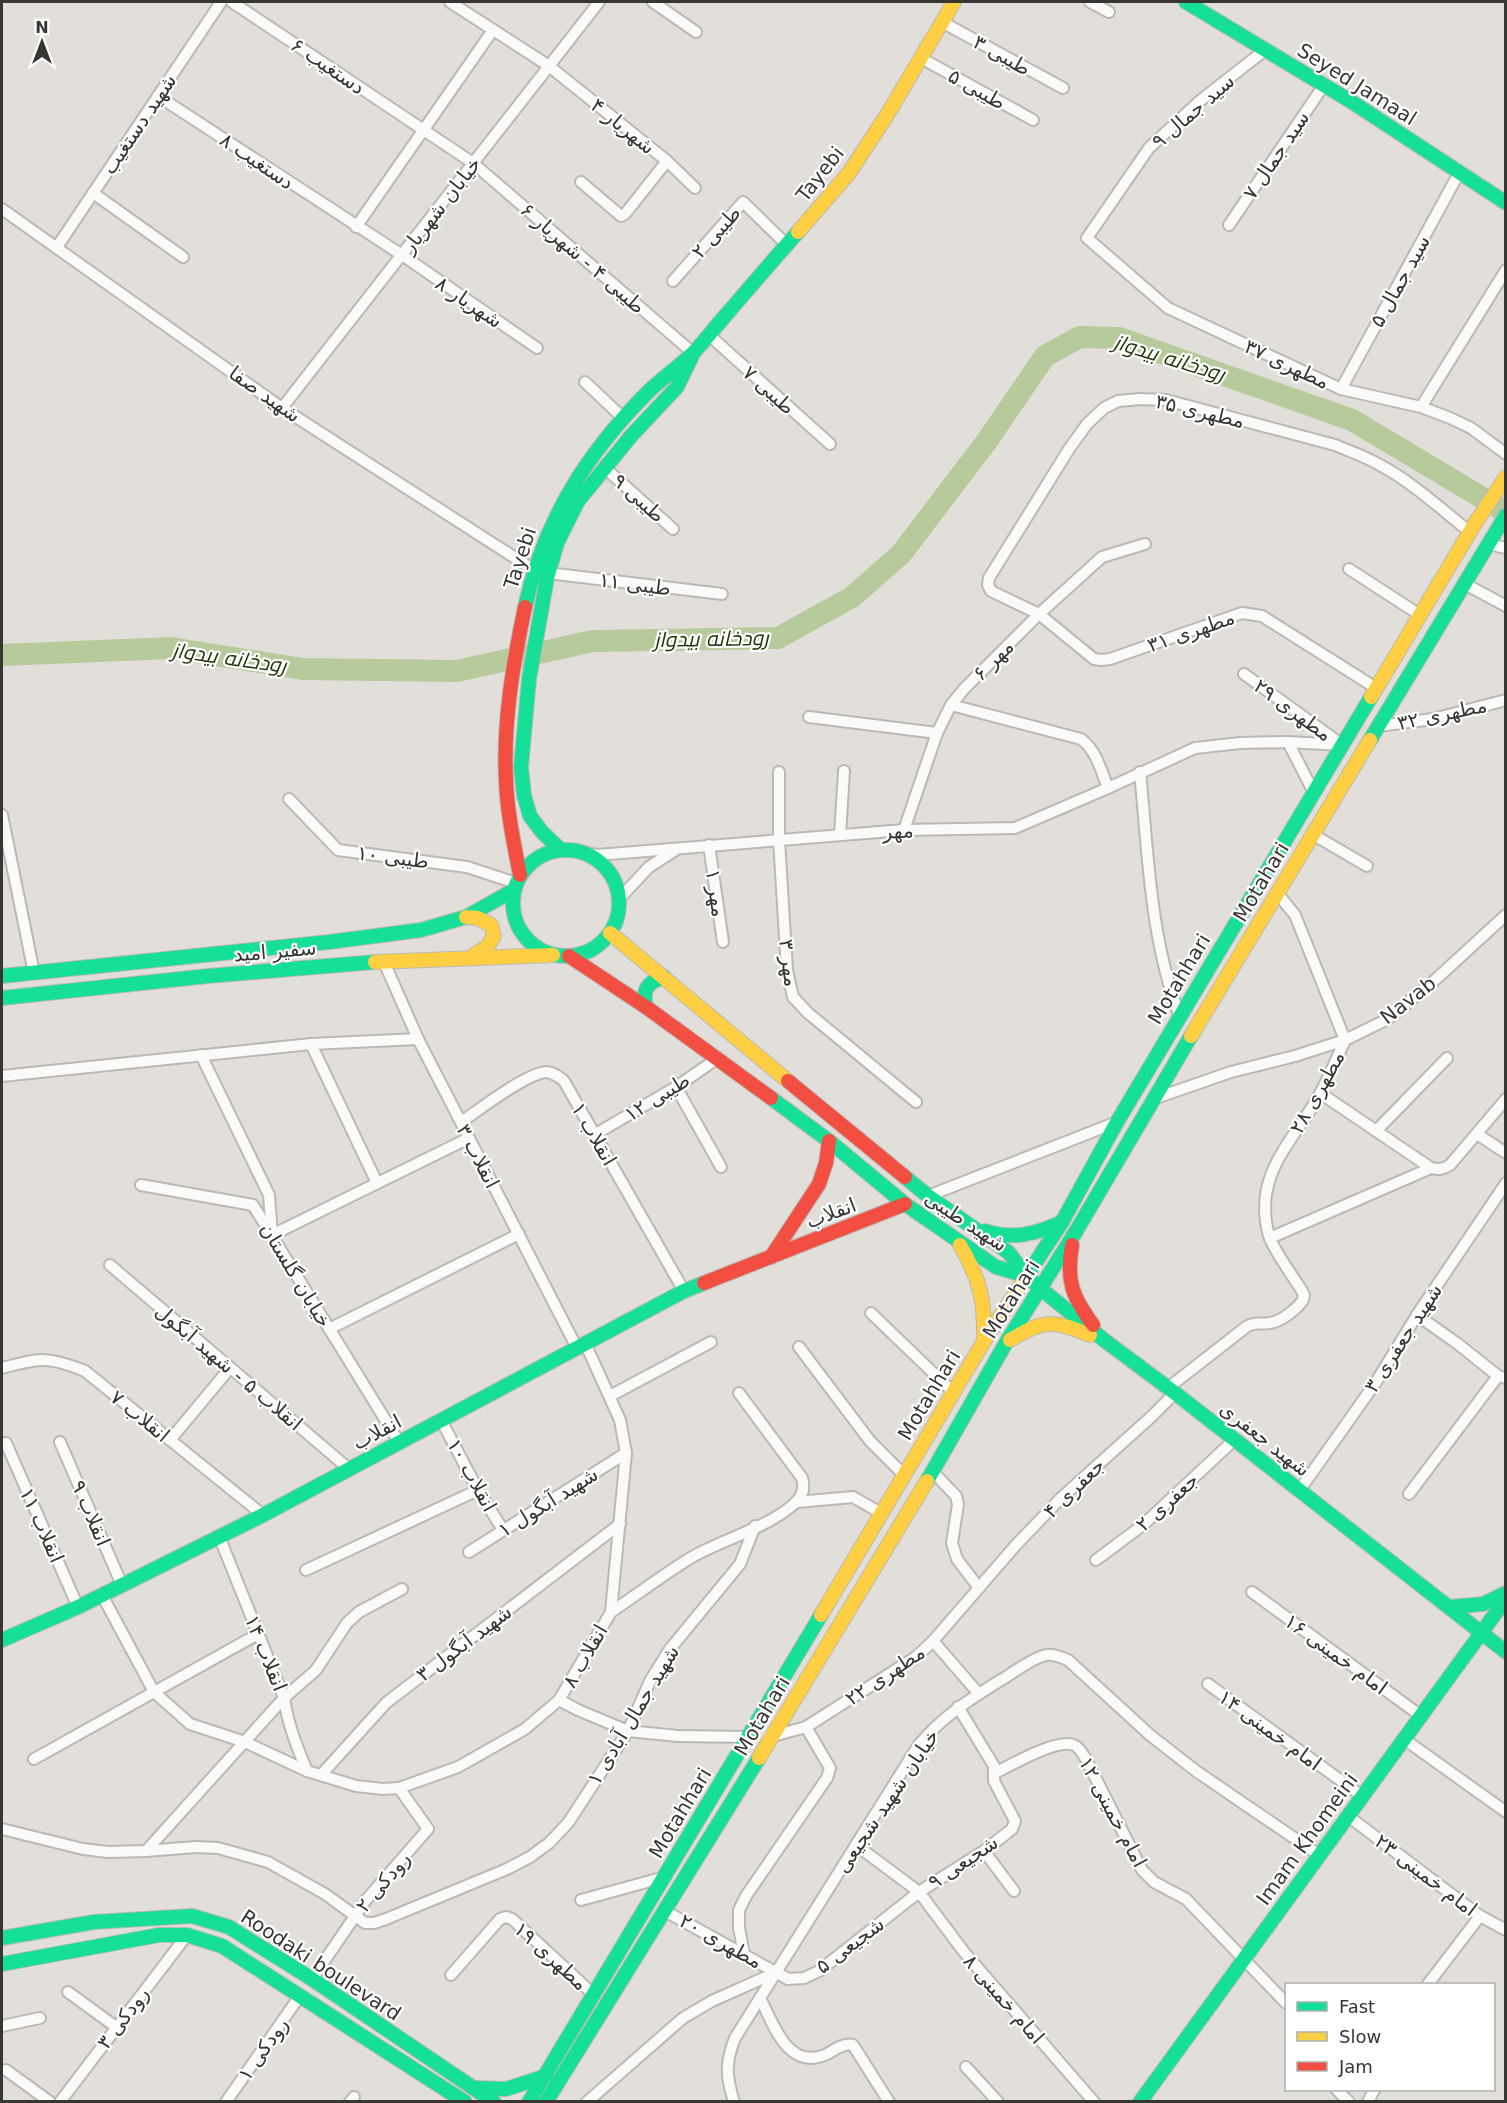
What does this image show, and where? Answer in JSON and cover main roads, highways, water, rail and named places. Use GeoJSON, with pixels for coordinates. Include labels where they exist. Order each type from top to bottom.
{"type":"FeatureCollection","features":[{"type":"Feature","properties":{"kind":"waterway","name":"رودخانه بیدواز"},"geometry":{"type":"LineString","coordinates":[[2,655],[171,648],[303,669],[457,671],[593,641],[778,638],[852,597],[901,554],[987,441],[1045,356],[1080,337],[1119,338],[1352,420],[1506,512]]}}]}
